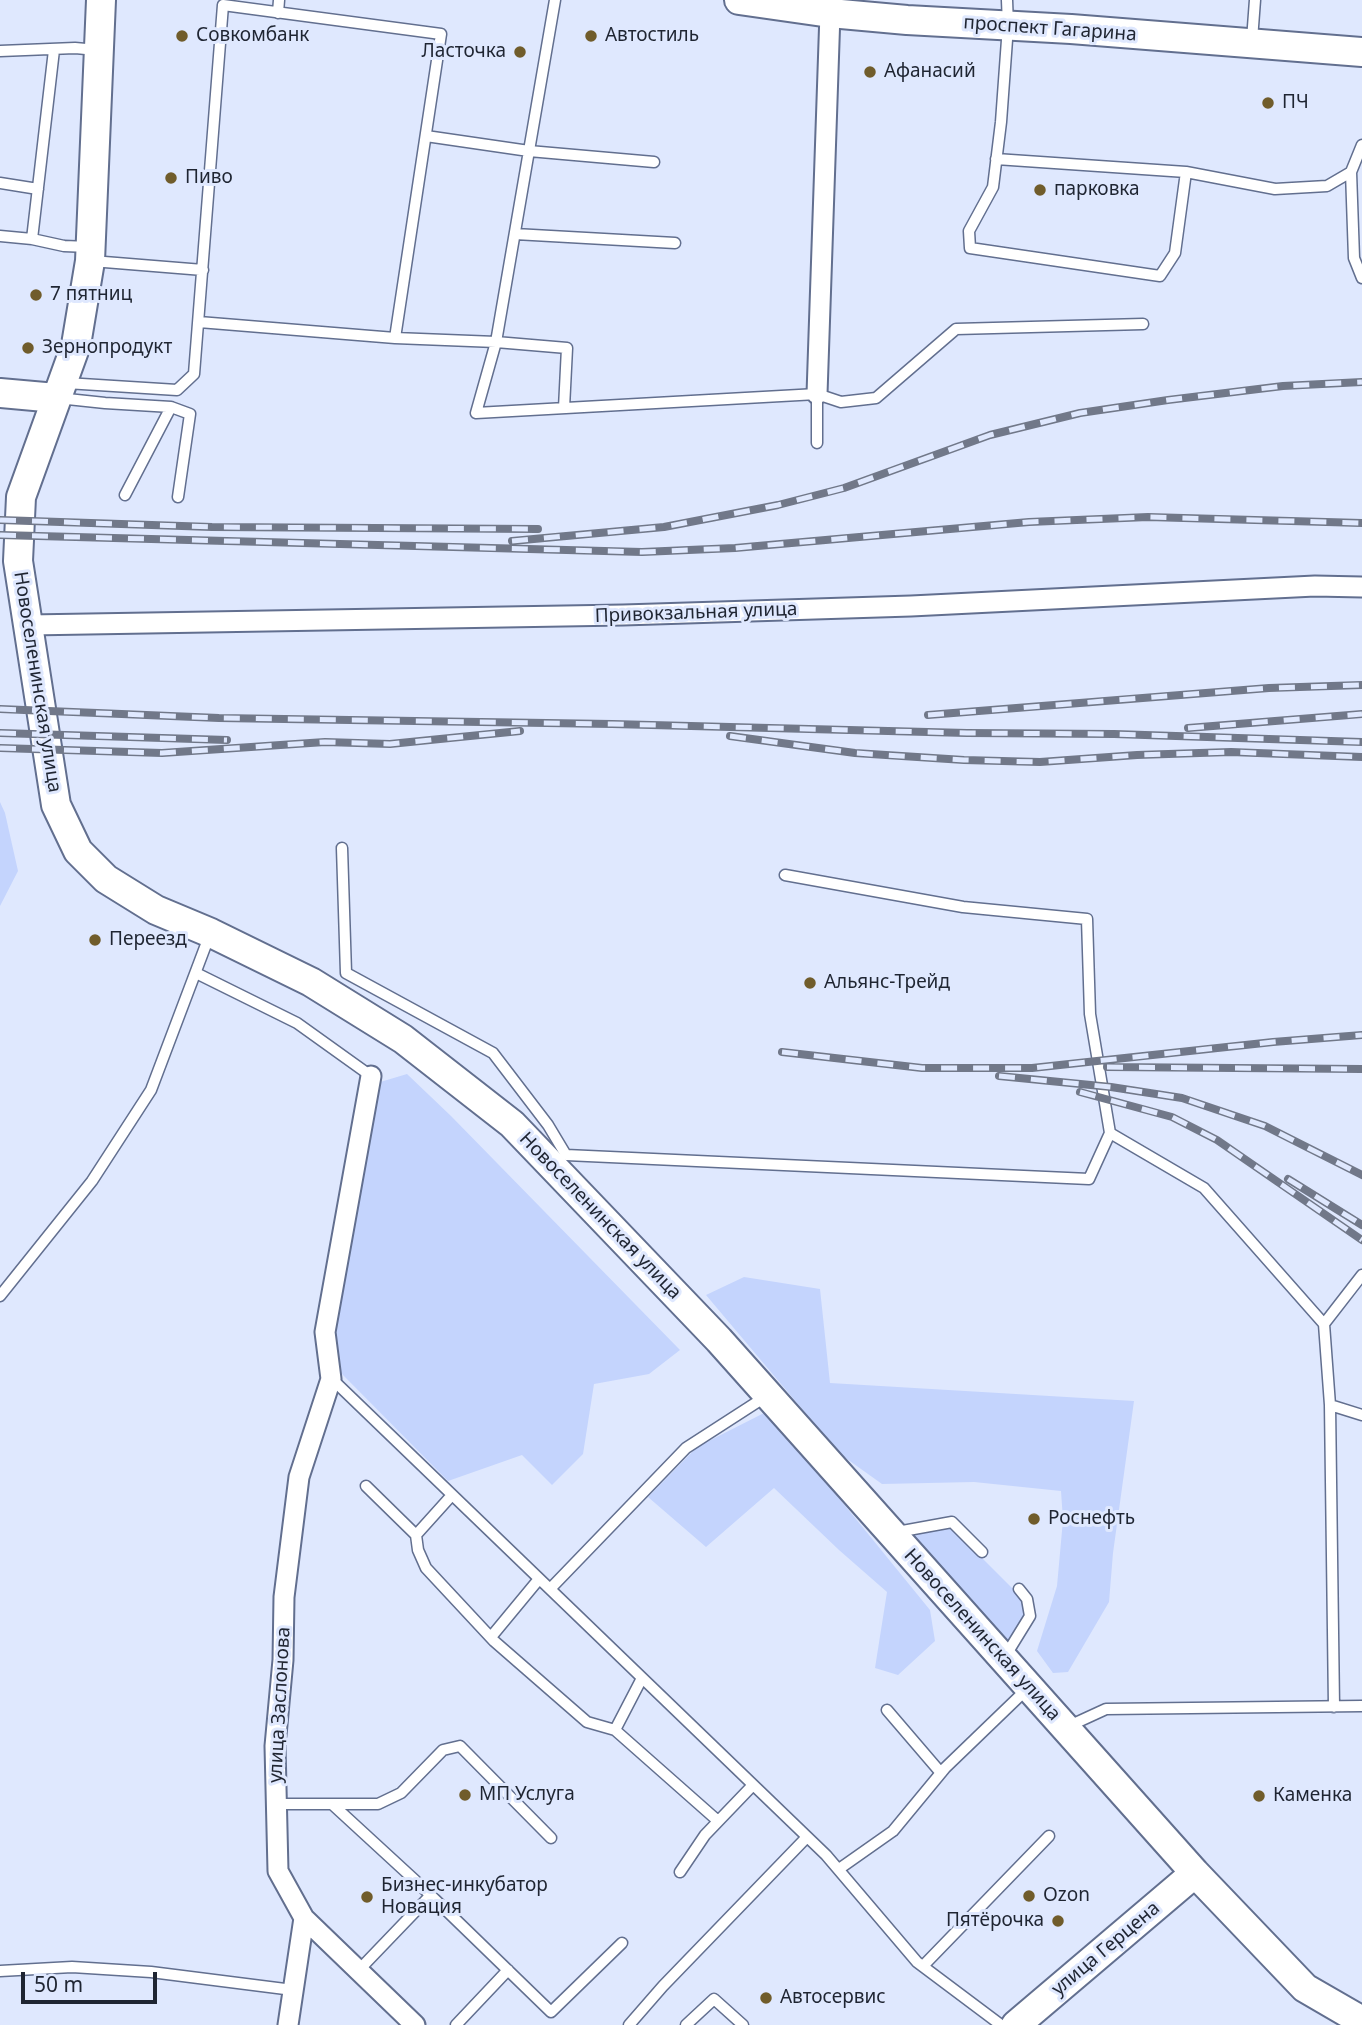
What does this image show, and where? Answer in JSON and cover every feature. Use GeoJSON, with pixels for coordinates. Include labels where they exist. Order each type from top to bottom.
{"type":"FeatureCollection","features":[{"type":"Feature","properties":{"kind":"main road","name":"Новоселенинская улица"},"geometry":{"type":"LineString","coordinates":[[101,0],[90,254],[76,345],[21,497],[18,561],[56,805],[78,851],[106,879],[156,910],[211,933],[311,982],[403,1039],[512,1124],[719,1340],[1195,1873],[1305,1988],[1362,2021]]}},
{"type":"Feature","properties":{"kind":"main road","name":"проспект Гагарина"},"geometry":{"type":"LineString","coordinates":[[740,0],[778,3],[830,13],[1008,13],[1252,44],[1362,52]]}},
{"type":"Feature","properties":{"kind":"main road"},"geometry":{"type":"LineString","coordinates":[[0,393],[59,390]]}},
{"type":"Feature","properties":{"kind":"main road","name":"улица Герцена"},"geometry":{"type":"LineString","coordinates":[[1016,2025],[1195,1873]]}},
{"type":"Feature","properties":{"kind":"street"},"geometry":{"type":"LineString","coordinates":[[817,394],[830,13]]}},
{"type":"Feature","properties":{"kind":"street","name":"Привокзальная улица"},"geometry":{"type":"LineString","coordinates":[[29,625],[623,615],[911,606],[1315,586],[1362,587]]}},
{"type":"Feature","properties":{"kind":"street"},"geometry":{"type":"LineString","coordinates":[[331,1379],[325,1332],[371,1076]]}},
{"type":"Feature","properties":{"kind":"street","name":"улица Заслонова"},"geometry":{"type":"LineString","coordinates":[[331,1379],[299,1477],[284,1597],[283,1660],[275,1746],[278,1871],[304,1918],[415,2025]]}},
{"type":"Feature","properties":{"kind":"street"},"geometry":{"type":"LineString","coordinates":[[288,2025],[304,1918]]}},
{"type":"Feature","properties":{"kind":"lane"},"geometry":{"type":"LineString","coordinates":[[278,13],[279,0]]}},
{"type":"Feature","properties":{"kind":"lane"},"geometry":{"type":"LineString","coordinates":[[555,0],[496,342],[476,412],[817,394],[841,402],[876,398],[956,329],[1143,324]]}},
{"type":"Feature","properties":{"kind":"lane"},"geometry":{"type":"LineString","coordinates":[[1252,44],[1255,0]]}},
{"type":"Feature","properties":{"kind":"lane"},"geometry":{"type":"LineString","coordinates":[[59,390],[177,390],[194,374],[223,5],[441,34],[396,338]]}},
{"type":"Feature","properties":{"kind":"lane"},"geometry":{"type":"LineString","coordinates":[[1008,13],[993,187],[969,231],[970,248],[1160,276],[1175,253],[1186,172]]}},
{"type":"Feature","properties":{"kind":"lane"},"geometry":{"type":"LineString","coordinates":[[0,51],[75,48],[98,50]]}},
{"type":"Feature","properties":{"kind":"lane"},"geometry":{"type":"LineString","coordinates":[[32,239],[54,50]]}},
{"type":"Feature","properties":{"kind":"lane"},"geometry":{"type":"LineString","coordinates":[[426,136],[529,151],[654,162]]}},
{"type":"Feature","properties":{"kind":"lane"},"geometry":{"type":"LineString","coordinates":[[1362,145],[1351,172],[1354,258],[1362,278]]}},
{"type":"Feature","properties":{"kind":"lane"},"geometry":{"type":"LineString","coordinates":[[996,159],[1186,172],[1275,189],[1328,186],[1351,172]]}},
{"type":"Feature","properties":{"kind":"lane"},"geometry":{"type":"LineString","coordinates":[[0,183],[38,189]]}},
{"type":"Feature","properties":{"kind":"lane"},"geometry":{"type":"LineString","coordinates":[[515,234],[675,243]]}},
{"type":"Feature","properties":{"kind":"lane"},"geometry":{"type":"LineString","coordinates":[[0,236],[32,239],[90,254],[203,270]]}},
{"type":"Feature","properties":{"kind":"lane"},"geometry":{"type":"LineString","coordinates":[[199,323],[567,348],[564,408]]}},
{"type":"Feature","properties":{"kind":"lane"},"geometry":{"type":"LineString","coordinates":[[59,390],[105,403],[171,407],[190,414],[178,497]]}},
{"type":"Feature","properties":{"kind":"lane"},"geometry":{"type":"LineString","coordinates":[[817,394],[817,443]]}},
{"type":"Feature","properties":{"kind":"lane"},"geometry":{"type":"LineString","coordinates":[[125,495],[171,407]]}},
{"type":"Feature","properties":{"kind":"lane"},"geometry":{"type":"LineString","coordinates":[[342,848],[346,973],[494,1053],[548,1125],[566,1155],[1090,1179],[1110,1133],[1090,1014],[1087,919],[963,907],[785,875]]}},
{"type":"Feature","properties":{"kind":"lane"},"geometry":{"type":"LineString","coordinates":[[0,1296],[92,1181],[151,1090],[211,933]]}},
{"type":"Feature","properties":{"kind":"lane"},"geometry":{"type":"LineString","coordinates":[[196,973],[297,1023],[371,1076]]}},
{"type":"Feature","properties":{"kind":"lane"},"geometry":{"type":"LineString","coordinates":[[1110,1133],[1204,1188],[1324,1324],[1330,1405],[1335,1707]]}},
{"type":"Feature","properties":{"kind":"lane"},"geometry":{"type":"LineString","coordinates":[[1324,1324],[1362,1275]]}},
{"type":"Feature","properties":{"kind":"lane"},"geometry":{"type":"LineString","coordinates":[[331,1379],[807,1837],[839,1869],[917,1962],[1001,2025]]}},
{"type":"Feature","properties":{"kind":"lane"},"geometry":{"type":"LineString","coordinates":[[550,1589],[686,1448],[768,1396]]}},
{"type":"Feature","properties":{"kind":"lane"},"geometry":{"type":"LineString","coordinates":[[1330,1405],[1362,1415]]}},
{"type":"Feature","properties":{"kind":"lane"},"geometry":{"type":"LineString","coordinates":[[366,1486],[416,1535],[418,1550],[426,1568],[491,1637],[587,1722],[615,1730],[718,1821]]}},
{"type":"Feature","properties":{"kind":"lane"},"geometry":{"type":"LineString","coordinates":[[416,1535],[452,1495]]}},
{"type":"Feature","properties":{"kind":"lane"},"geometry":{"type":"LineString","coordinates":[[891,1533],[952,1522],[982,1552]]}},
{"type":"Feature","properties":{"kind":"lane"},"geometry":{"type":"LineString","coordinates":[[491,1637],[539,1579]]}},
{"type":"Feature","properties":{"kind":"lane"},"geometry":{"type":"LineString","coordinates":[[1003,1658],[1030,1616],[1027,1599],[1019,1590]]}},
{"type":"Feature","properties":{"kind":"lane"},"geometry":{"type":"LineString","coordinates":[[615,1730],[642,1678]]}},
{"type":"Feature","properties":{"kind":"lane"},"geometry":{"type":"LineString","coordinates":[[839,1869],[892,1831],[941,1773],[1029,1688]]}},
{"type":"Feature","properties":{"kind":"lane"},"geometry":{"type":"LineString","coordinates":[[1065,1727],[1105,1709],[1362,1706]]}},
{"type":"Feature","properties":{"kind":"lane"},"geometry":{"type":"LineString","coordinates":[[887,1710],[941,1773]]}},
{"type":"Feature","properties":{"kind":"lane"},"geometry":{"type":"LineString","coordinates":[[276,1804],[378,1804],[401,1793],[443,1750],[460,1746],[551,1838]]}},
{"type":"Feature","properties":{"kind":"lane"},"geometry":{"type":"LineString","coordinates":[[680,1872],[705,1835],[753,1785]]}},
{"type":"Feature","properties":{"kind":"lane"},"geometry":{"type":"LineString","coordinates":[[332,1804],[551,2012],[622,1943]]}},
{"type":"Feature","properties":{"kind":"lane"},"geometry":{"type":"LineString","coordinates":[[923,1966],[1049,1836]]}},
{"type":"Feature","properties":{"kind":"lane"},"geometry":{"type":"LineString","coordinates":[[629,2025],[663,1986],[807,1837]]}},
{"type":"Feature","properties":{"kind":"lane"},"geometry":{"type":"LineString","coordinates":[[358,1970],[430,1896]]}},
{"type":"Feature","properties":{"kind":"lane"},"geometry":{"type":"LineString","coordinates":[[0,1971],[72,1967],[151,1972],[293,1990]]}},
{"type":"Feature","properties":{"kind":"lane"},"geometry":{"type":"LineString","coordinates":[[456,2025],[508,1970]]}},
{"type":"Feature","properties":{"kind":"lane"},"geometry":{"type":"LineString","coordinates":[[686,2025],[714,1999],[743,2025]]}},
{"type":"Feature","properties":{"kind":"shaded area"},"geometry":{"type":"Polygon","coordinates":[[[0,802],[18,871],[0,906],[0,802]]]}},
{"type":"Feature","properties":{"kind":"shaded area"},"geometry":{"type":"Polygon","coordinates":[[[407,1074],[680,1350],[649,1374],[594,1384],[583,1454],[552,1485],[522,1455],[448,1481],[340,1372],[331,1331],[377,1083],[407,1074]]]}},
{"type":"Feature","properties":{"kind":"shaded area"},"geometry":{"type":"Polygon","coordinates":[[[744,1277],[820,1289],[830,1383],[1134,1401],[1109,1602],[1068,1672],[1053,1673],[1037,1651],[1057,1586],[1063,1520],[1061,1491],[974,1482],[882,1484],[840,1454],[706,1295],[744,1277]]]}},
{"type":"Feature","properties":{"kind":"shaded area"},"geometry":{"type":"Polygon","coordinates":[[[768,1411],[930,1610],[935,1641],[898,1675],[875,1668],[887,1592],[774,1488],[706,1547],[648,1497],[697,1447],[768,1411]]]}},
{"type":"Feature","properties":{"kind":"shaded area"},"geometry":{"type":"Polygon","coordinates":[[[951,1527],[1023,1599],[1024,1616],[1003,1649],[901,1535],[951,1527]]]}},
{"type":"Feature","properties":{"kind":"railway"},"geometry":{"type":"LineString","coordinates":[[512,541],[664,527],[778,505],[844,488],[990,435],[1080,413],[1283,386],[1362,382]]}},
{"type":"Feature","properties":{"kind":"railway"},"geometry":{"type":"LineString","coordinates":[[0,535],[642,552],[735,548],[1029,522],[1148,517],[1362,523]]}},
{"type":"Feature","properties":{"kind":"railway"},"geometry":{"type":"LineString","coordinates":[[0,520],[212,527],[538,529]]}},
{"type":"Feature","properties":{"kind":"railway"},"geometry":{"type":"LineString","coordinates":[[928,715],[1269,688],[1362,685]]}},
{"type":"Feature","properties":{"kind":"railway"},"geometry":{"type":"LineString","coordinates":[[0,709],[219,718],[1114,734],[1362,742]]}},
{"type":"Feature","properties":{"kind":"railway"},"geometry":{"type":"LineString","coordinates":[[1188,728],[1362,714]]}},
{"type":"Feature","properties":{"kind":"railway"},"geometry":{"type":"LineString","coordinates":[[0,748],[162,753],[325,742],[390,744],[520,731]]}},
{"type":"Feature","properties":{"kind":"railway"},"geometry":{"type":"LineString","coordinates":[[0,733],[227,740]]}},
{"type":"Feature","properties":{"kind":"railway"},"geometry":{"type":"LineString","coordinates":[[730,736],[855,753],[964,760],[1040,762],[1231,752],[1362,757]]}},
{"type":"Feature","properties":{"kind":"railway"},"geometry":{"type":"LineString","coordinates":[[782,1052],[922,1068],[1032,1068],[1362,1035]]}},
{"type":"Feature","properties":{"kind":"railway"},"geometry":{"type":"LineString","coordinates":[[1107,1067],[1362,1069]]}},
{"type":"Feature","properties":{"kind":"railway"},"geometry":{"type":"LineString","coordinates":[[999,1076],[1111,1087],[1182,1098],[1265,1126],[1362,1175]]}},
{"type":"Feature","properties":{"kind":"railway"},"geometry":{"type":"LineString","coordinates":[[1080,1092],[1172,1117],[1217,1140],[1362,1240]]}},
{"type":"Feature","properties":{"kind":"railway"},"geometry":{"type":"LineString","coordinates":[[1288,1179],[1362,1225]]}},
{"type":"Feature","properties":{"kind":"place","name":"Совкомбанк"},"geometry":{"type":"Point","coordinates":[182,36]}},
{"type":"Feature","properties":{"kind":"place","name":"Автостиль"},"geometry":{"type":"Point","coordinates":[591,36]}},
{"type":"Feature","properties":{"kind":"place","name":"Ласточка"},"geometry":{"type":"Point","coordinates":[520,52]}},
{"type":"Feature","properties":{"kind":"place","name":"Афанасий"},"geometry":{"type":"Point","coordinates":[870,72]}},
{"type":"Feature","properties":{"kind":"place","name":"ПЧ"},"geometry":{"type":"Point","coordinates":[1268,103]}},
{"type":"Feature","properties":{"kind":"place","name":"Пиво"},"geometry":{"type":"Point","coordinates":[171,178]}},
{"type":"Feature","properties":{"kind":"place","name":"парковка"},"geometry":{"type":"Point","coordinates":[1040,190]}},
{"type":"Feature","properties":{"kind":"place","name":"7 пятниц"},"geometry":{"type":"Point","coordinates":[36,295]}},
{"type":"Feature","properties":{"kind":"place","name":"Зернопродукт"},"geometry":{"type":"Point","coordinates":[28,348]}},
{"type":"Feature","properties":{"kind":"place","name":"Переезд"},"geometry":{"type":"Point","coordinates":[95,940]}},
{"type":"Feature","properties":{"kind":"place","name":"Альянс-Трейд"},"geometry":{"type":"Point","coordinates":[810,983]}},
{"type":"Feature","properties":{"kind":"place","name":"Роснефть"},"geometry":{"type":"Point","coordinates":[1034,1519]}},
{"type":"Feature","properties":{"kind":"place","name":"МП Услуга"},"geometry":{"type":"Point","coordinates":[465,1795]}},
{"type":"Feature","properties":{"kind":"place","name":"Каменка"},"geometry":{"type":"Point","coordinates":[1259,1796]}},
{"type":"Feature","properties":{"kind":"place","name":"Ozon"},"geometry":{"type":"Point","coordinates":[1029,1896]}},
{"type":"Feature","properties":{"kind":"place","name":"Бизнес-инкубатор Новация"},"geometry":{"type":"Point","coordinates":[367,1897]}},
{"type":"Feature","properties":{"kind":"place","name":"Пятёрочка"},"geometry":{"type":"Point","coordinates":[1058,1921]}},
{"type":"Feature","properties":{"kind":"place","name":"Автосервис"},"geometry":{"type":"Point","coordinates":[766,1998]}}]}
